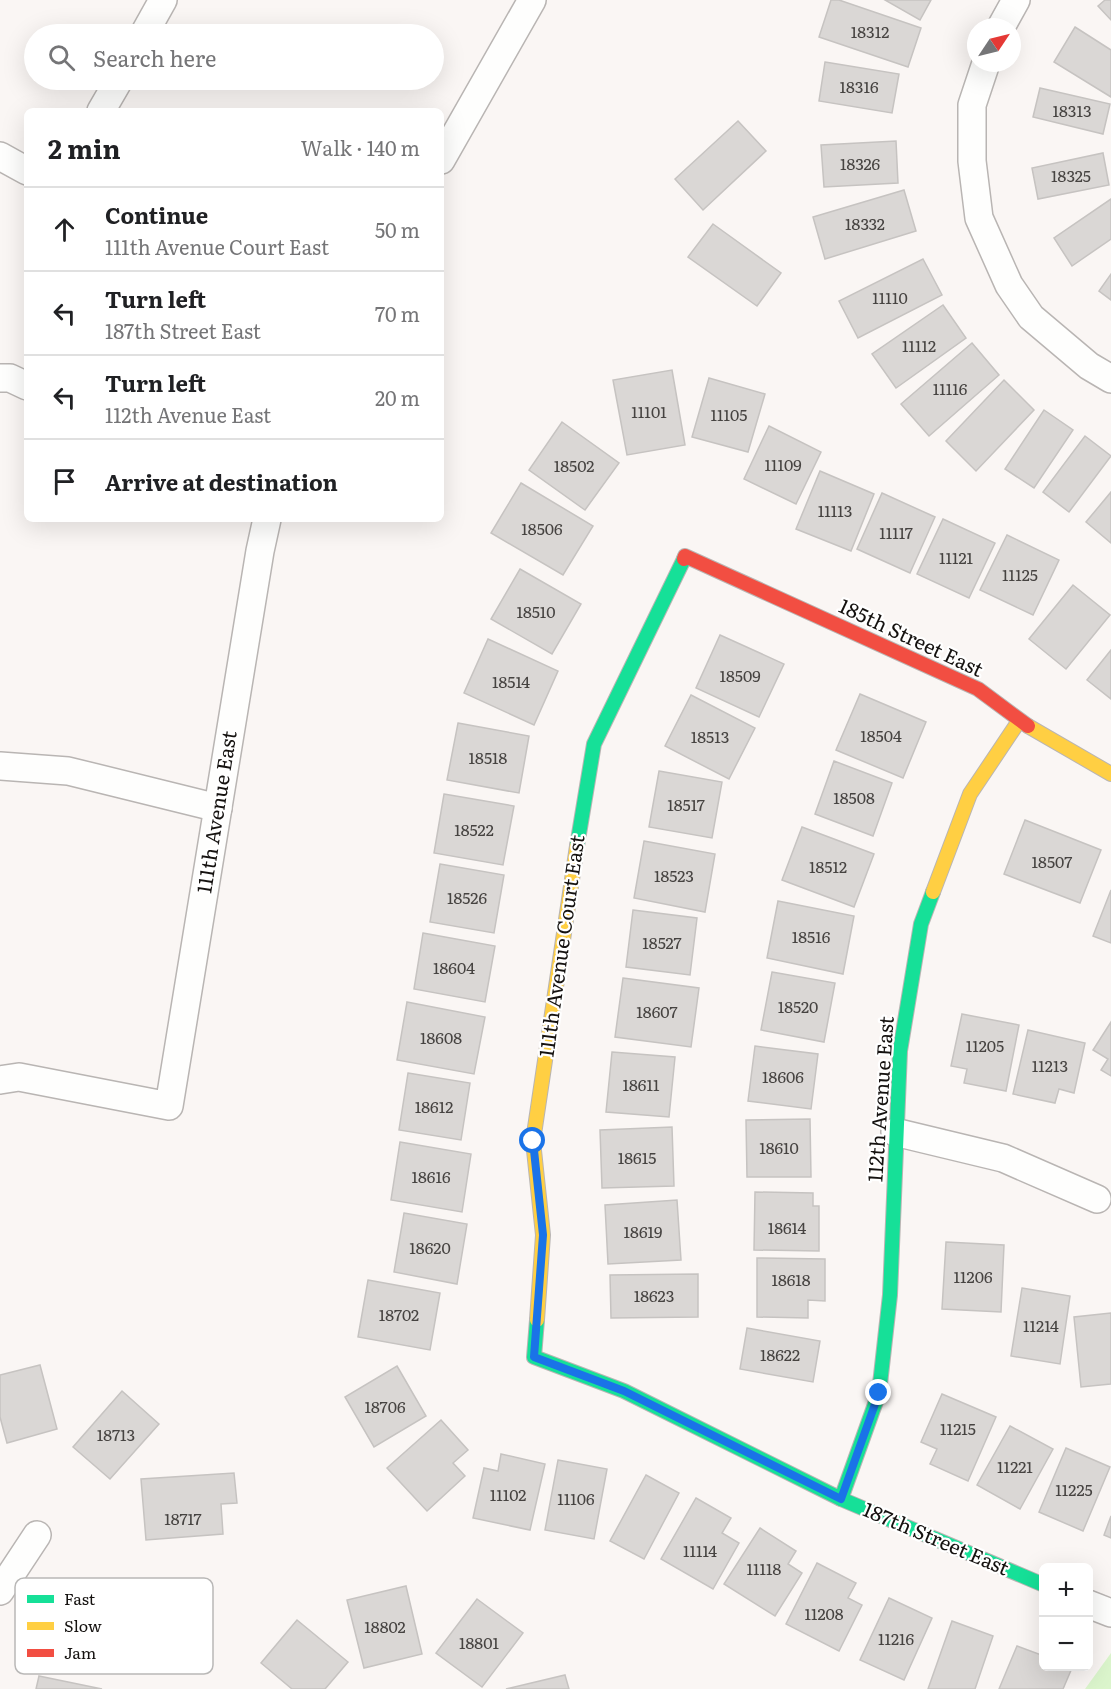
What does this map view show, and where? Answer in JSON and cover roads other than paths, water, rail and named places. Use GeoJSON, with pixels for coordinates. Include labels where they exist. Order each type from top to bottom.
{"type":"FeatureCollection","features":[{"type":"Feature","properties":{"kind":"street"},"geometry":{"type":"LineString","coordinates":[[150,24],[163,0]]}},
{"type":"Feature","properties":{"kind":"street"},"geometry":{"type":"LineString","coordinates":[[444,155],[532,0]]}},
{"type":"Feature","properties":{"kind":"street"},"geometry":{"type":"LineString","coordinates":[[1006,18],[1016,0]]}},
{"type":"Feature","properties":{"kind":"street"},"geometry":{"type":"LineString","coordinates":[[983,72],[972,105],[972,161],[979,218],[1009,285],[1031,317],[1089,366],[1111,379]]}},
{"type":"Feature","properties":{"kind":"street"},"geometry":{"type":"LineString","coordinates":[[103,108],[113,90]]}},
{"type":"Feature","properties":{"kind":"street"},"geometry":{"type":"LineString","coordinates":[[0,156],[24,169]]}},
{"type":"Feature","properties":{"kind":"street"},"geometry":{"type":"LineString","coordinates":[[0,378],[10,378],[24,385]]}},
{"type":"Feature","properties":{"kind":"street","name":"111th Avenue East"},"geometry":{"type":"LineString","coordinates":[[0,1080],[19,1077],[170,1106],[266,522]]}},
{"type":"Feature","properties":{"kind":"street","name":"185th Street East"},"geometry":{"type":"LineString","coordinates":[[685,556],[978,689],[1019,721],[1111,774]]}},
{"type":"Feature","properties":{"kind":"street","name":"111th Avenue Court East"},"geometry":{"type":"LineString","coordinates":[[534,1357],[543,1235],[533,1141],[584,796],[594,744],[685,556]]}},
{"type":"Feature","properties":{"kind":"street","name":"112th Avenue East"},"geometry":{"type":"LineString","coordinates":[[841,1499],[879,1393],[890,1295],[900,1051],[921,924],[970,794],[1019,721]]}},
{"type":"Feature","properties":{"kind":"street"},"geometry":{"type":"LineString","coordinates":[[0,766],[68,771],[218,808]]}},
{"type":"Feature","properties":{"kind":"street"},"geometry":{"type":"LineString","coordinates":[[896,1132],[1003,1158],[1097,1199]]}},
{"type":"Feature","properties":{"kind":"street","name":"187th Street East"},"geometry":{"type":"LineString","coordinates":[[534,1357],[624,1391],[841,1499],[1039,1583]]}},
{"type":"Feature","properties":{"kind":"street"},"geometry":{"type":"LineString","coordinates":[[0,1591],[37,1535]]}},
{"type":"Feature","properties":{"kind":"street"},"geometry":{"type":"LineString","coordinates":[[1093,1606],[1111,1613]]}}]}
